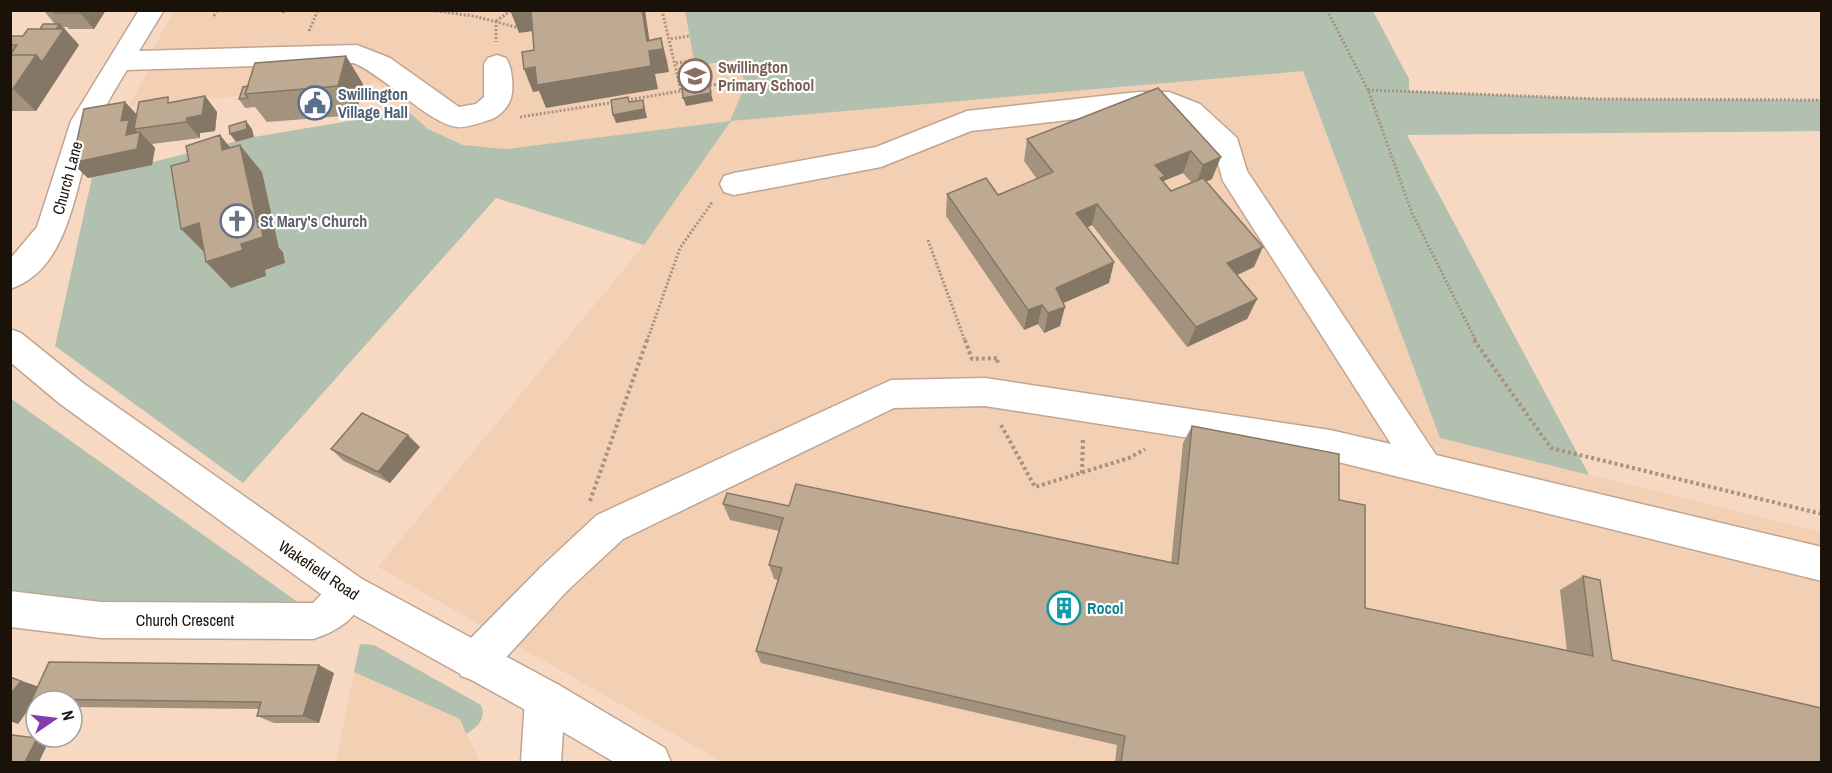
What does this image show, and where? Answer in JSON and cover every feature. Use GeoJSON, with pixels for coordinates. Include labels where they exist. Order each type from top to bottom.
{"type":"FeatureCollection","features":[{"type":"Feature","properties":{"kind":"main road","name":"Church Lane"},"geometry":{"type":"LineString","coordinates":[[10,277],[29,263],[57,220],[78,137],[90,111],[152,10]]}},
{"type":"Feature","properties":{"kind":"main road"},"geometry":{"type":"LineString","coordinates":[[122,61],[357,54],[381,64],[451,115],[467,117],[484,112],[498,96],[497,64]]}},
{"type":"Feature","properties":{"kind":"main road"},"geometry":{"type":"LineString","coordinates":[[734,184],[881,157],[967,121],[1138,102],[1169,102],[1190,111],[1227,145],[1233,173],[1426,469]]}},
{"type":"Feature","properties":{"kind":"main road","name":"Wakefield Road"},"geometry":{"type":"LineString","coordinates":[[10,342],[70,393],[349,592],[545,699],[651,762]]}},
{"type":"Feature","properties":{"kind":"main road"},"geometry":{"type":"LineString","coordinates":[[475,662],[554,579],[610,527],[891,394],[985,392],[1330,445],[1821,564]]}},
{"type":"Feature","properties":{"kind":"main road","name":"Church Crescent"},"geometry":{"type":"LineString","coordinates":[[10,609],[101,620],[313,621],[327,616],[349,592]]}},
{"type":"Feature","properties":{"kind":"main road"},"geometry":{"type":"LineString","coordinates":[[541,762],[545,699]]}},
{"type":"Feature","properties":{"kind":"path"},"geometry":{"type":"LineString","coordinates":[[214,16],[217,10]]}},
{"type":"Feature","properties":{"kind":"path"},"geometry":{"type":"LineString","coordinates":[[428,10],[496,21],[519,28]]}},
{"type":"Feature","properties":{"kind":"path"},"geometry":{"type":"LineString","coordinates":[[496,21],[512,10]]}},
{"type":"Feature","properties":{"kind":"path"},"geometry":{"type":"LineString","coordinates":[[662,10],[681,91]]}},
{"type":"Feature","properties":{"kind":"path"},"geometry":{"type":"LineString","coordinates":[[1327,10],[1368,90],[1412,213],[1472,335],[1551,448],[1821,514]]}},
{"type":"Feature","properties":{"kind":"path"},"geometry":{"type":"LineString","coordinates":[[670,39],[689,36]]}},
{"type":"Feature","properties":{"kind":"path"},"geometry":{"type":"LineString","coordinates":[[676,63],[694,61]]}},
{"type":"Feature","properties":{"kind":"path"},"geometry":{"type":"LineString","coordinates":[[704,87],[738,81]]}},
{"type":"Feature","properties":{"kind":"path"},"geometry":{"type":"LineString","coordinates":[[484,112],[507,117],[532,117],[692,89]]}},
{"type":"Feature","properties":{"kind":"path"},"geometry":{"type":"LineString","coordinates":[[1368,90],[1599,99],[1821,100]]}},
{"type":"Feature","properties":{"kind":"path"},"geometry":{"type":"LineString","coordinates":[[586,512],[680,248],[716,197],[734,184]]}},
{"type":"Feature","properties":{"kind":"shaded area"},"geometry":{"type":"Polygon","coordinates":[[[174,11],[1276,11],[1303,71],[1440,438],[1821,532],[1821,762],[723,762],[378,567],[644,245],[730,122],[505,149],[463,145],[428,129],[378,83],[129,106],[160,49],[153,49],[174,11]]]}},
{"type":"Feature","properties":{"kind":"shaded area"},"geometry":{"type":"Polygon","coordinates":[[[354,672],[460,719],[480,762],[336,762],[354,672]]]}},
{"type":"Feature","properties":{"kind":"green space"},"geometry":{"type":"Polygon","coordinates":[[[685,11],[1373,11],[1409,79],[1409,91],[1599,99],[1821,100],[1821,131],[1407,135],[1589,475],[1440,438],[1303,71],[731,121],[644,245],[496,198],[243,483],[55,346],[92,177],[254,137],[408,111],[428,129],[463,145],[505,149],[730,121],[745,86],[739,59],[695,66],[685,11]]]}},
{"type":"Feature","properties":{"kind":"green space"},"geometry":{"type":"Polygon","coordinates":[[[10,398],[302,605],[94,605],[11,592],[10,398]]]}},
{"type":"Feature","properties":{"kind":"green space"},"geometry":{"type":"Polygon","coordinates":[[[360,644],[374,645],[481,705],[483,714],[480,722],[466,734],[460,719],[354,672],[360,644]]]}},
{"type":"Feature","properties":{"kind":"building"},"geometry":{"type":"Polygon","coordinates":[[[56,10],[82,10],[80,13],[54,13],[56,10]]]}},
{"type":"Feature","properties":{"kind":"building"},"geometry":{"type":"Polygon","coordinates":[[[531,10],[642,10],[647,41],[661,38],[663,49],[649,51],[651,66],[537,85],[535,67],[524,69],[522,52],[534,50],[531,10]]]}},
{"type":"Feature","properties":{"kind":"building"},"geometry":{"type":"Polygon","coordinates":[[[43,24],[60,24],[56,29],[40,29],[43,24]]]}},
{"type":"Feature","properties":{"kind":"building"},"geometry":{"type":"Polygon","coordinates":[[[28,29],[64,29],[42,62],[36,55],[10,55],[17,45],[10,45],[10,36],[23,36],[28,29]]]}},
{"type":"Feature","properties":{"kind":"building"},"geometry":{"type":"Polygon","coordinates":[[[10,55],[36,55],[13,89],[10,89],[10,55]]]}},
{"type":"Feature","properties":{"kind":"building"},"geometry":{"type":"Polygon","coordinates":[[[346,56],[338,86],[245,94],[255,63],[346,56]]]}},
{"type":"Feature","properties":{"kind":"building"},"geometry":{"type":"Polygon","coordinates":[[[709,83],[711,93],[683,98],[682,88],[709,83]]]}},
{"type":"Feature","properties":{"kind":"building"},"geometry":{"type":"Polygon","coordinates":[[[248,86],[245,94],[248,98],[239,99],[243,87],[248,86]]]}},
{"type":"Feature","properties":{"kind":"building"},"geometry":{"type":"Polygon","coordinates":[[[1158,88],[1221,157],[1203,165],[1191,151],[1155,165],[1165,176],[1160,178],[1171,191],[1203,178],[1263,247],[1227,263],[1257,299],[1196,327],[1097,204],[1076,213],[1114,262],[1056,288],[1065,307],[1048,313],[1042,305],[1028,310],[947,194],[986,178],[998,195],[1053,172],[1027,139],[1158,88]]]}},
{"type":"Feature","properties":{"kind":"building"},"geometry":{"type":"Polygon","coordinates":[[[205,96],[202,115],[187,118],[186,122],[134,129],[139,102],[168,97],[168,103],[205,96]]]}},
{"type":"Feature","properties":{"kind":"building"},"geometry":{"type":"Polygon","coordinates":[[[628,97],[629,102],[643,100],[644,109],[613,115],[611,100],[628,97]]]}},
{"type":"Feature","properties":{"kind":"building"},"geometry":{"type":"Polygon","coordinates":[[[125,102],[121,121],[129,120],[126,135],[140,132],[137,149],[72,163],[84,109],[125,102]]]}},
{"type":"Feature","properties":{"kind":"building"},"geometry":{"type":"Polygon","coordinates":[[[246,121],[247,129],[230,134],[229,126],[246,121]]]}},
{"type":"Feature","properties":{"kind":"building"},"geometry":{"type":"Polygon","coordinates":[[[220,135],[222,150],[240,145],[258,227],[261,226],[263,237],[241,244],[243,250],[206,262],[199,223],[181,229],[171,166],[189,161],[186,146],[220,135]]]}},
{"type":"Feature","properties":{"kind":"building"},"geometry":{"type":"Polygon","coordinates":[[[362,413],[408,435],[378,472],[331,449],[362,413]]]}},
{"type":"Feature","properties":{"kind":"building","name":"Rocol"},"geometry":{"type":"Polygon","coordinates":[[[1192,426],[1339,454],[1339,500],[1365,505],[1365,608],[1593,656],[1583,576],[1600,580],[1612,660],[1821,708],[1821,762],[1121,762],[1125,736],[756,651],[782,568],[769,565],[783,518],[723,504],[727,493],[789,506],[796,484],[1178,564],[1192,426]]]}},
{"type":"Feature","properties":{"kind":"building"},"geometry":{"type":"Polygon","coordinates":[[[49,662],[319,665],[303,716],[257,716],[261,702],[84,700],[84,689],[37,689],[49,662]]]}},
{"type":"Feature","properties":{"kind":"building"},"geometry":{"type":"Polygon","coordinates":[[[10,677],[21,681],[10,695],[10,677]]]}},
{"type":"Feature","properties":{"kind":"building"},"geometry":{"type":"Polygon","coordinates":[[[12,735],[24,736],[24,749],[32,749],[25,762],[10,762],[10,737],[12,735]]]}},
{"type":"Feature","properties":{"kind":"place","name":"Swillington Primary School"},"geometry":{"type":"Point","coordinates":[695,76]}},
{"type":"Feature","properties":{"kind":"place","name":"Swillington Village Hall"},"geometry":{"type":"Point","coordinates":[315,103]}},
{"type":"Feature","properties":{"kind":"place","name":"St Mary's Church"},"geometry":{"type":"Point","coordinates":[237,221]}},
{"type":"Feature","properties":{"kind":"place","name":"Rocol"},"geometry":{"type":"Point","coordinates":[1064,608]}}]}
